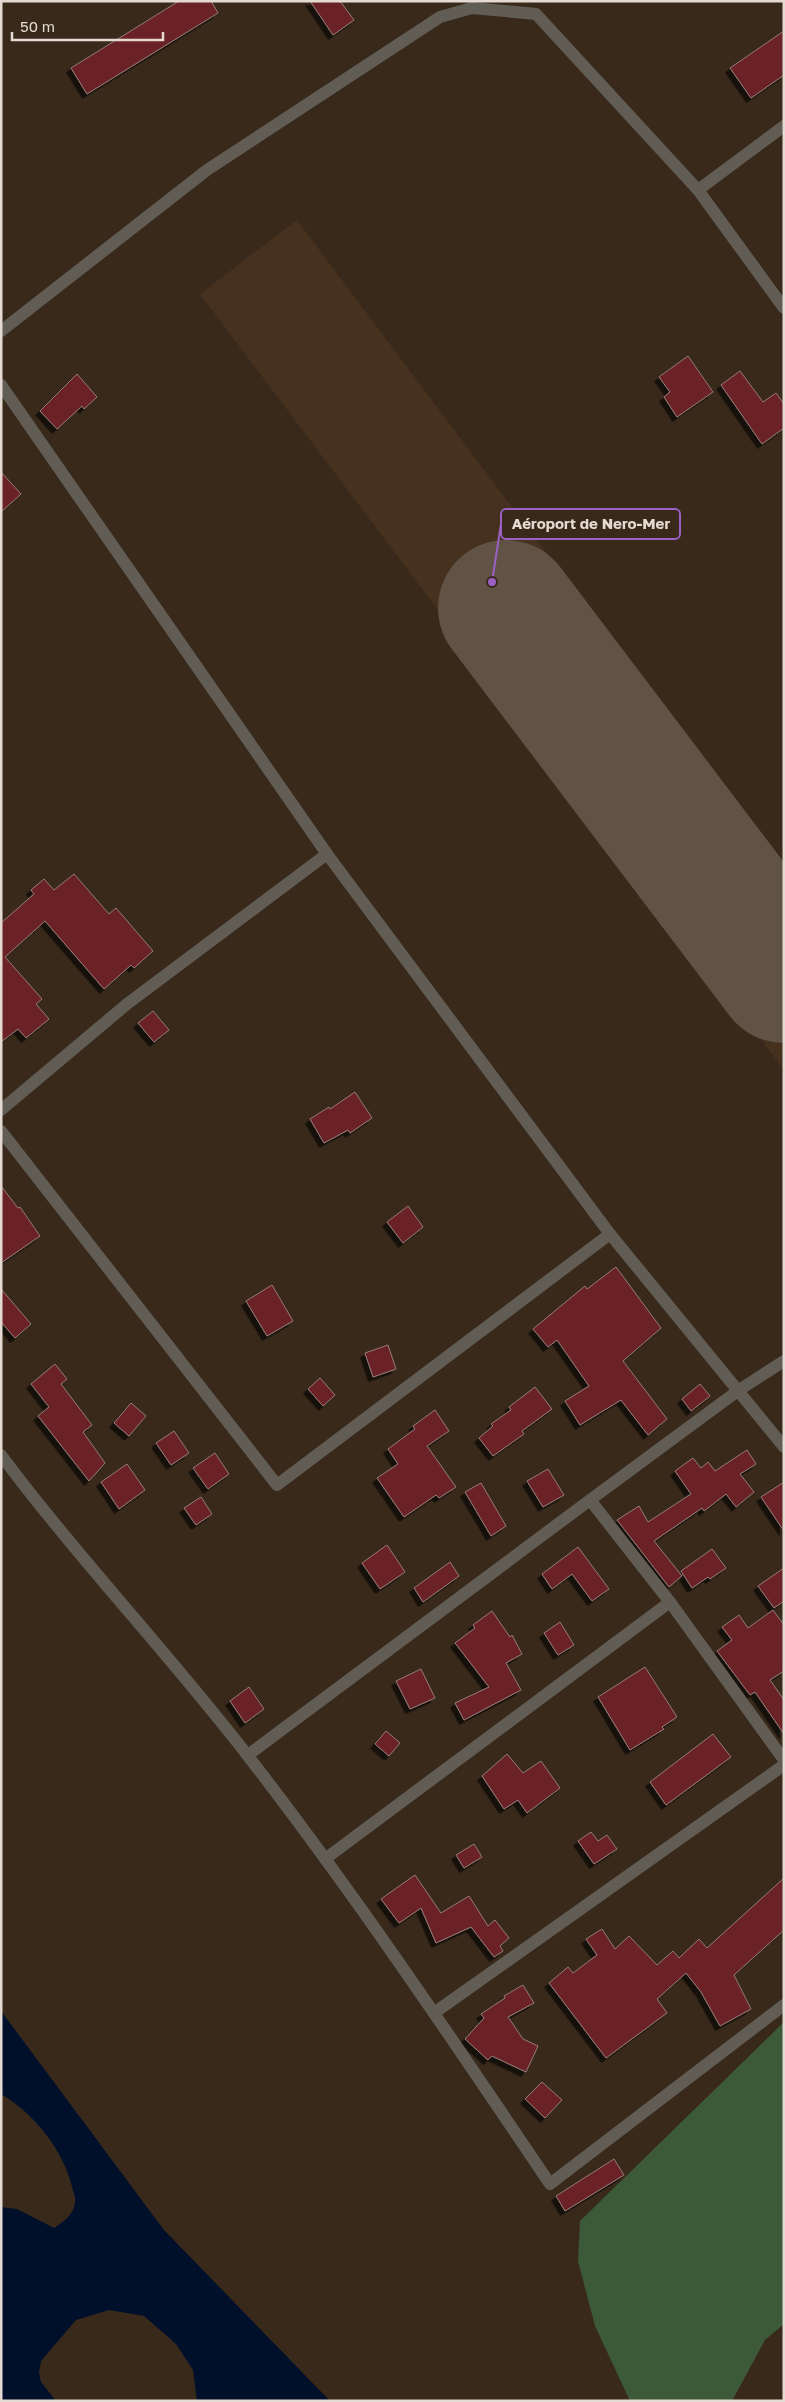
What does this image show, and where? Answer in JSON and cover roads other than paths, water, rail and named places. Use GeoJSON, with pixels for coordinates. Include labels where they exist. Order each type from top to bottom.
{"type":"FeatureCollection","features":[{"type":"Feature","properties":{"kind":"street"},"geometry":{"type":"LineString","coordinates":[[1,331],[207,170],[440,17],[472,8],[536,14],[698,190],[784,308]]}},
{"type":"Feature","properties":{"kind":"street"},"geometry":{"type":"LineString","coordinates":[[698,190],[784,126]]}},
{"type":"Feature","properties":{"kind":"street"},"geometry":{"type":"LineString","coordinates":[[1,385],[327,854],[610,1234],[784,1447]]}},
{"type":"Feature","properties":{"kind":"street"},"geometry":{"type":"LineString","coordinates":[[1,1110],[127,1004],[327,854]]}},
{"type":"Feature","properties":{"kind":"street"},"geometry":{"type":"LineString","coordinates":[[1,1131],[277,1485],[610,1234]]}},
{"type":"Feature","properties":{"kind":"street"},"geometry":{"type":"LineString","coordinates":[[248,1755],[739,1390],[784,1361]]}},
{"type":"Feature","properties":{"kind":"street"},"geometry":{"type":"LineString","coordinates":[[1,1455],[37,1503],[248,1755],[325,1859],[434,2013],[550,2184],[784,2005]]}},
{"type":"Feature","properties":{"kind":"street"},"geometry":{"type":"LineString","coordinates":[[590,1500],[670,1602],[784,1760]]}},
{"type":"Feature","properties":{"kind":"street"},"geometry":{"type":"LineString","coordinates":[[325,1859],[670,1602]]}},
{"type":"Feature","properties":{"kind":"street"},"geometry":{"type":"LineString","coordinates":[[434,2013],[784,1765]]}},
{"type":"Feature","properties":{"kind":"water"},"geometry":{"type":"Polygon","coordinates":[[[1,2011],[164,2230],[330,2401],[197,2401],[193,2370],[176,2344],[144,2316],[109,2310],[76,2320],[41,2361],[39,2373],[41,2382],[56,2401],[1,2401],[1,2207],[17,2209],[54,2228],[73,2211],[75,2199],[63,2162],[47,2135],[14,2102],[1,2094],[1,2011]]]}},
{"type":"Feature","properties":{"kind":"place","name":"Aéroport de Nero-Mer"},"geometry":{"type":"Point","coordinates":[492,582]}}]}
